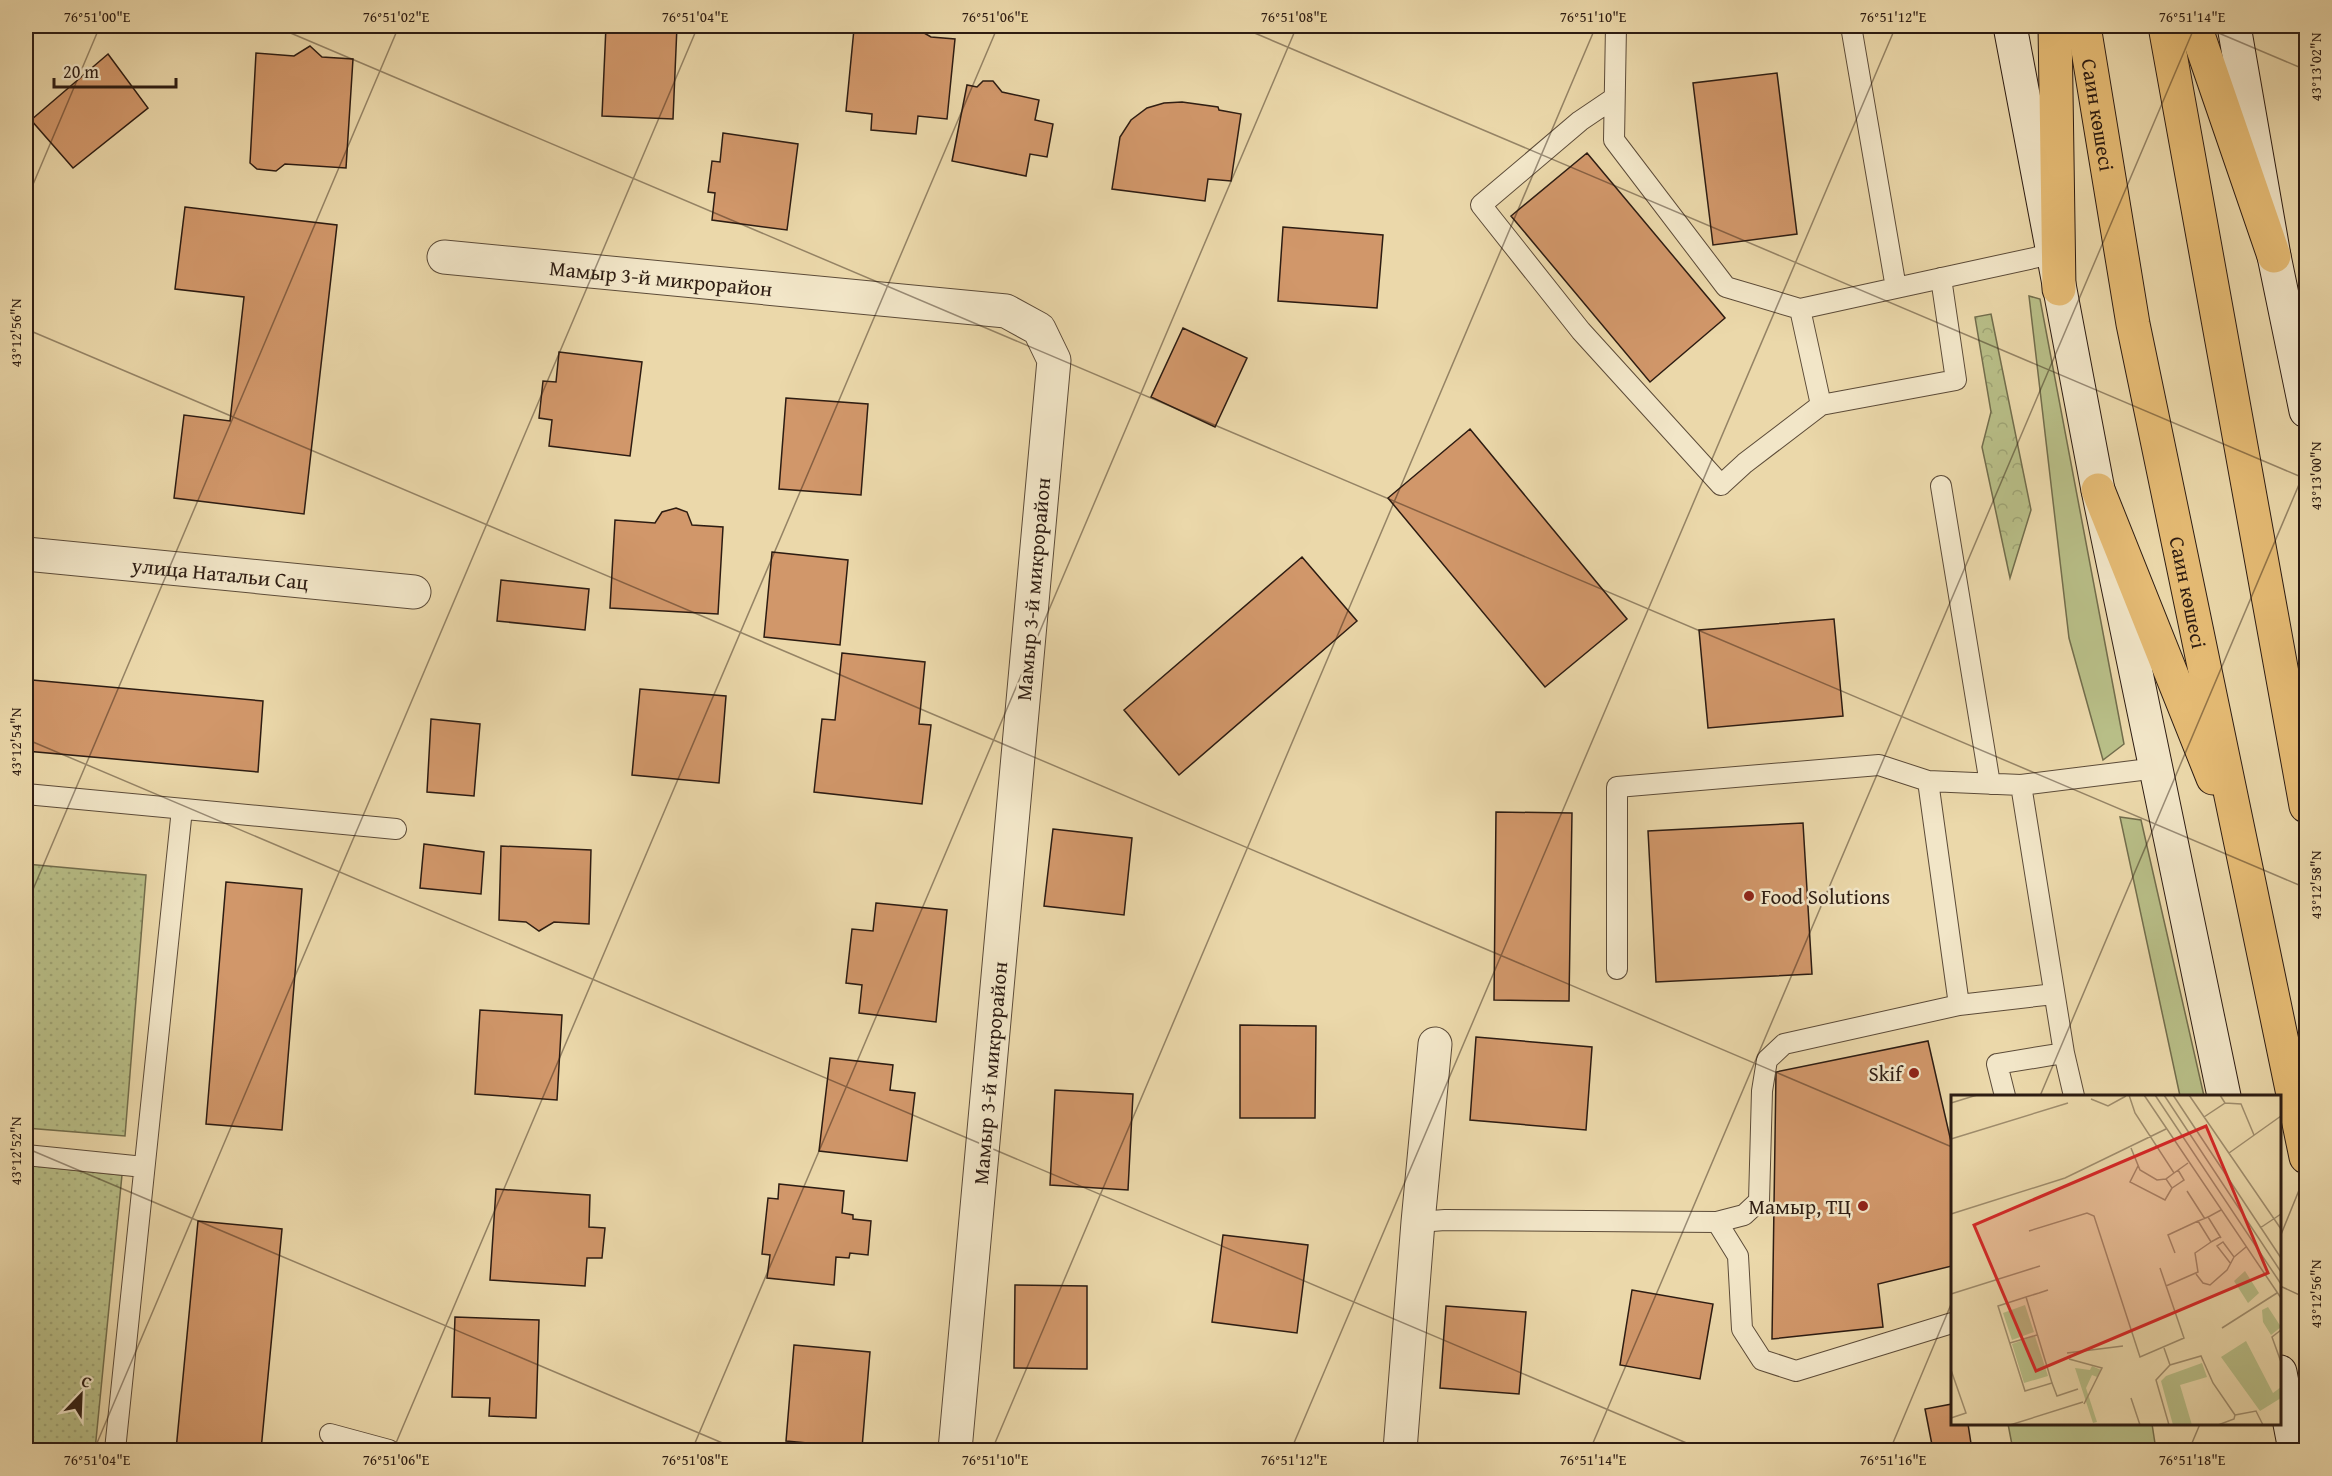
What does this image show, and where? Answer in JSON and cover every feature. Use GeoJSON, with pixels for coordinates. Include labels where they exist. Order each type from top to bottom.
{"type":"FeatureCollection","features":[{"type":"Feature","properties":{"kind":"main road"},"geometry":{"type":"LineString","coordinates":[[2055,26],[2060,289]]}},
{"type":"Feature","properties":{"kind":"main road","name":"Саин көшесі"},"geometry":{"type":"LineString","coordinates":[[2084,26],[2133,324],[2307,1157]]}},
{"type":"Feature","properties":{"kind":"main road"},"geometry":{"type":"LineString","coordinates":[[2164,26],[2307,806]]}},
{"type":"Feature","properties":{"kind":"main road"},"geometry":{"type":"LineString","coordinates":[[2195,26],[2274,256]]}},
{"type":"Feature","properties":{"kind":"main road"},"geometry":{"type":"LineString","coordinates":[[2098,490],[2246,863]]}},
{"type":"Feature","properties":{"kind":"street"},"geometry":{"type":"LineString","coordinates":[[2010,26],[2098,490],[2224,1095]]}},
{"type":"Feature","properties":{"kind":"street"},"geometry":{"type":"LineString","coordinates":[[2234,26],[2274,256],[2307,411]]}},
{"type":"Feature","properties":{"kind":"street","name":"Мамыр 3-й микрорайон"},"geometry":{"type":"LineString","coordinates":[[444,257],[1005,311],[1039,329],[1054,360],[955,1450]]}},
{"type":"Feature","properties":{"kind":"street","name":"улица Натальи Сац"},"geometry":{"type":"LineString","coordinates":[[26,554],[414,592]]}},
{"type":"Feature","properties":{"kind":"street"},"geometry":{"type":"LineString","coordinates":[[1400,1450],[1435,1044]]}},
{"type":"Feature","properties":{"kind":"street"},"geometry":{"type":"LineString","coordinates":[[2281,1377],[2295,1450]]}},
{"type":"Feature","properties":{"kind":"lane"},"geometry":{"type":"LineString","coordinates":[[1616,26],[1614,140],[1726,287],[1800,309],[2052,254]]}},
{"type":"Feature","properties":{"kind":"lane"},"geometry":{"type":"LineString","coordinates":[[1851,26],[1896,288]]}},
{"type":"Feature","properties":{"kind":"lane"},"geometry":{"type":"LineString","coordinates":[[1614,98],[1580,121],[1481,205],[1581,331],[1721,485],[1745,463],[1821,405],[1956,380],[1941,278]]}},
{"type":"Feature","properties":{"kind":"lane"},"geometry":{"type":"LineString","coordinates":[[1800,309],[1821,405]]}},
{"type":"Feature","properties":{"kind":"lane"},"geometry":{"type":"LineString","coordinates":[[1941,486],[1990,784]]}},
{"type":"Feature","properties":{"kind":"lane"},"geometry":{"type":"LineString","coordinates":[[1617,969],[1617,787],[1879,765],[1928,781],[2021,786],[2157,768]]}},
{"type":"Feature","properties":{"kind":"lane"},"geometry":{"type":"LineString","coordinates":[[1928,781],[1959,1005]]}},
{"type":"Feature","properties":{"kind":"lane"},"geometry":{"type":"LineString","coordinates":[[2021,786],[2064,1053],[2074,1095]]}},
{"type":"Feature","properties":{"kind":"lane"},"geometry":{"type":"LineString","coordinates":[[26,794],[396,829]]}},
{"type":"Feature","properties":{"kind":"lane"},"geometry":{"type":"LineString","coordinates":[[114,1450],[182,809]]}},
{"type":"Feature","properties":{"kind":"lane"},"geometry":{"type":"LineString","coordinates":[[1418,1222],[1445,1220],[1717,1222],[1744,1215],[1759,1201],[1762,1091],[1767,1060],[1784,1044],[1959,1005],[2054,994]]}},
{"type":"Feature","properties":{"kind":"lane"},"geometry":{"type":"LineString","coordinates":[[2005,1095],[1997,1064],[2064,1053]]}},
{"type":"Feature","properties":{"kind":"lane"},"geometry":{"type":"LineString","coordinates":[[26,1155],[144,1167]]}},
{"type":"Feature","properties":{"kind":"lane"},"geometry":{"type":"LineString","coordinates":[[1717,1222],[1738,1256],[1742,1329],[1762,1360],[1796,1371],[1951,1324]]}},
{"type":"Feature","properties":{"kind":"lane"},"geometry":{"type":"LineString","coordinates":[[330,1434],[389,1450]]}},
{"type":"Feature","properties":{"kind":"green space"},"geometry":{"type":"Polygon","coordinates":[[[2029,296],[2040,299],[2124,744],[2103,760],[2069,638],[2029,296]]]}},
{"type":"Feature","properties":{"kind":"green space"},"geometry":{"type":"Polygon","coordinates":[[[1991,314],[2031,510],[2010,578],[1982,447],[1991,412],[1975,317],[1991,314]]]}},
{"type":"Feature","properties":{"kind":"green space"},"geometry":{"type":"Polygon","coordinates":[[[2120,817],[2141,820],[2204,1095],[2180,1095],[2120,817]]]}},
{"type":"Feature","properties":{"kind":"green space"},"geometry":{"type":"Polygon","coordinates":[[[26,864],[146,875],[125,1136],[26,1128],[26,864]]]}},
{"type":"Feature","properties":{"kind":"green space"},"geometry":{"type":"Polygon","coordinates":[[[26,1165],[122,1175],[95,1450],[26,1450],[26,1165]]]}},
{"type":"Feature","properties":{"kind":"green space"},"geometry":{"type":"Polygon","coordinates":[[[2008,1425],[2152,1425],[2156,1450],[2013,1450],[2008,1425]]]}},
{"type":"Feature","properties":{"kind":"building"},"geometry":{"type":"Polygon","coordinates":[[[606,26],[677,26],[673,119],[602,116],[606,26]]]}},
{"type":"Feature","properties":{"kind":"building"},"geometry":{"type":"Polygon","coordinates":[[[889,26],[912,26],[931,37],[955,39],[947,119],[918,116],[916,134],[871,130],[872,114],[846,111],[854,29],[878,31],[889,26]]]}},
{"type":"Feature","properties":{"kind":"building"},"geometry":{"type":"Polygon","coordinates":[[[310,46],[322,57],[353,59],[346,168],[285,164],[276,171],[257,169],[250,163],[256,53],[294,56],[310,46]]]}},
{"type":"Feature","properties":{"kind":"building"},"geometry":{"type":"Polygon","coordinates":[[[108,54],[148,108],[73,168],[31,120],[108,54]]]}},
{"type":"Feature","properties":{"kind":"building"},"geometry":{"type":"Polygon","coordinates":[[[1777,73],[1797,234],[1713,245],[1693,83],[1777,73]]]}},
{"type":"Feature","properties":{"kind":"building"},"geometry":{"type":"Polygon","coordinates":[[[983,81],[993,81],[1002,92],[1039,100],[1035,120],[1053,124],[1047,157],[1030,154],[1026,176],[952,161],[967,85],[977,87],[983,81]]]}},
{"type":"Feature","properties":{"kind":"building"},"geometry":{"type":"Polygon","coordinates":[[[1182,102],[1218,107],[1219,110],[1241,114],[1231,181],[1208,179],[1205,201],[1112,189],[1120,137],[1131,120],[1147,108],[1164,103],[1182,102]]]}},
{"type":"Feature","properties":{"kind":"building"},"geometry":{"type":"Polygon","coordinates":[[[723,133],[798,144],[787,230],[712,220],[715,193],[708,192],[712,161],[720,162],[723,133]]]}},
{"type":"Feature","properties":{"kind":"building"},"geometry":{"type":"Polygon","coordinates":[[[1587,153],[1725,318],[1650,382],[1511,216],[1587,153]]]}},
{"type":"Feature","properties":{"kind":"building"},"geometry":{"type":"Polygon","coordinates":[[[185,207],[337,225],[304,514],[174,498],[184,415],[230,421],[244,297],[175,289],[185,207]]]}},
{"type":"Feature","properties":{"kind":"building"},"geometry":{"type":"Polygon","coordinates":[[[1283,227],[1383,235],[1377,308],[1278,301],[1283,227]]]}},
{"type":"Feature","properties":{"kind":"building"},"geometry":{"type":"Polygon","coordinates":[[[1183,328],[1247,358],[1215,427],[1151,397],[1183,328]]]}},
{"type":"Feature","properties":{"kind":"building"},"geometry":{"type":"Polygon","coordinates":[[[559,352],[642,362],[630,456],[549,446],[552,420],[539,418],[543,381],[556,382],[559,352]]]}},
{"type":"Feature","properties":{"kind":"building"},"geometry":{"type":"Polygon","coordinates":[[[786,398],[868,404],[861,495],[779,489],[786,398]]]}},
{"type":"Feature","properties":{"kind":"building"},"geometry":{"type":"Polygon","coordinates":[[[1470,429],[1627,619],[1545,687],[1388,498],[1470,429]]]}},
{"type":"Feature","properties":{"kind":"building"},"geometry":{"type":"Polygon","coordinates":[[[676,508],[687,512],[692,525],[723,527],[718,614],[610,608],[615,520],[655,523],[662,512],[676,508]]]}},
{"type":"Feature","properties":{"kind":"building"},"geometry":{"type":"Polygon","coordinates":[[[772,552],[848,560],[840,645],[764,637],[772,552]]]}},
{"type":"Feature","properties":{"kind":"building"},"geometry":{"type":"Polygon","coordinates":[[[1302,557],[1357,621],[1179,775],[1124,710],[1302,557]]]}},
{"type":"Feature","properties":{"kind":"building"},"geometry":{"type":"Polygon","coordinates":[[[501,580],[589,589],[585,630],[497,621],[501,580]]]}},
{"type":"Feature","properties":{"kind":"building"},"geometry":{"type":"Polygon","coordinates":[[[1834,619],[1843,716],[1708,728],[1699,630],[1834,619]]]}},
{"type":"Feature","properties":{"kind":"building"},"geometry":{"type":"Polygon","coordinates":[[[842,653],[925,662],[919,724],[931,725],[922,804],[814,792],[822,719],[835,720],[842,653]]]}},
{"type":"Feature","properties":{"kind":"building"},"geometry":{"type":"Polygon","coordinates":[[[32,680],[263,701],[258,772],[26,751],[32,680]]]}},
{"type":"Feature","properties":{"kind":"building"},"geometry":{"type":"Polygon","coordinates":[[[640,689],[726,696],[719,783],[632,775],[640,689]]]}},
{"type":"Feature","properties":{"kind":"building"},"geometry":{"type":"Polygon","coordinates":[[[431,719],[480,724],[474,796],[427,792],[431,719]]]}},
{"type":"Feature","properties":{"kind":"building"},"geometry":{"type":"Polygon","coordinates":[[[1496,812],[1572,813],[1569,1001],[1494,1000],[1496,812]]]}},
{"type":"Feature","properties":{"kind":"building"},"geometry":{"type":"Polygon","coordinates":[[[1803,823],[1812,974],[1656,982],[1648,831],[1803,823]]]}},
{"type":"Feature","properties":{"kind":"building"},"geometry":{"type":"Polygon","coordinates":[[[1053,829],[1132,838],[1124,915],[1044,906],[1053,829]]]}},
{"type":"Feature","properties":{"kind":"building"},"geometry":{"type":"Polygon","coordinates":[[[424,844],[484,852],[481,894],[420,888],[424,844]]]}},
{"type":"Feature","properties":{"kind":"building"},"geometry":{"type":"Polygon","coordinates":[[[501,846],[591,850],[589,924],[554,922],[539,931],[526,922],[499,920],[501,846]]]}},
{"type":"Feature","properties":{"kind":"building"},"geometry":{"type":"Polygon","coordinates":[[[226,882],[302,889],[282,1130],[206,1124],[226,882]]]}},
{"type":"Feature","properties":{"kind":"building"},"geometry":{"type":"Polygon","coordinates":[[[876,903],[947,910],[936,1022],[859,1013],[862,985],[846,983],[852,929],[873,931],[876,903]]]}},
{"type":"Feature","properties":{"kind":"building"},"geometry":{"type":"Polygon","coordinates":[[[480,1010],[562,1015],[557,1100],[475,1094],[480,1010]]]}},
{"type":"Feature","properties":{"kind":"building"},"geometry":{"type":"Polygon","coordinates":[[[1240,1025],[1316,1026],[1315,1118],[1240,1118],[1240,1025]]]}},
{"type":"Feature","properties":{"kind":"building"},"geometry":{"type":"Polygon","coordinates":[[[1476,1037],[1592,1047],[1586,1130],[1470,1120],[1476,1037]]]}},
{"type":"Feature","properties":{"kind":"building","name":"Мамыр, ТЦ"},"geometry":{"type":"Polygon","coordinates":[[[1928,1041],[1951,1142],[1951,1266],[1878,1284],[1883,1327],[1772,1339],[1776,1072],[1928,1041]]]}},
{"type":"Feature","properties":{"kind":"building"},"geometry":{"type":"Polygon","coordinates":[[[830,1058],[893,1065],[890,1090],[915,1093],[907,1161],[819,1151],[830,1058]]]}},
{"type":"Feature","properties":{"kind":"building"},"geometry":{"type":"Polygon","coordinates":[[[1055,1090],[1133,1094],[1128,1190],[1050,1185],[1055,1090]]]}},
{"type":"Feature","properties":{"kind":"building"},"geometry":{"type":"Polygon","coordinates":[[[779,1184],[844,1191],[842,1213],[853,1215],[853,1219],[871,1221],[868,1255],[850,1253],[849,1258],[836,1257],[834,1285],[767,1278],[770,1255],[762,1254],[768,1198],[778,1199],[779,1184]]]}},
{"type":"Feature","properties":{"kind":"building"},"geometry":{"type":"Polygon","coordinates":[[[496,1189],[590,1195],[589,1227],[605,1228],[602,1258],[587,1258],[585,1286],[490,1280],[496,1189]]]}},
{"type":"Feature","properties":{"kind":"building"},"geometry":{"type":"Polygon","coordinates":[[[198,1221],[282,1229],[261,1450],[176,1450],[198,1221]]]}},
{"type":"Feature","properties":{"kind":"building"},"geometry":{"type":"Polygon","coordinates":[[[1223,1235],[1308,1245],[1297,1333],[1212,1322],[1223,1235]]]}},
{"type":"Feature","properties":{"kind":"building"},"geometry":{"type":"Polygon","coordinates":[[[1015,1285],[1087,1286],[1087,1369],[1014,1368],[1015,1285]]]}},
{"type":"Feature","properties":{"kind":"building"},"geometry":{"type":"Polygon","coordinates":[[[1632,1290],[1713,1304],[1700,1379],[1620,1365],[1632,1290]]]}},
{"type":"Feature","properties":{"kind":"building"},"geometry":{"type":"Polygon","coordinates":[[[1446,1306],[1526,1312],[1519,1394],[1440,1388],[1446,1306]]]}},
{"type":"Feature","properties":{"kind":"building"},"geometry":{"type":"Polygon","coordinates":[[[455,1317],[539,1320],[536,1418],[489,1416],[490,1398],[452,1397],[455,1317]]]}},
{"type":"Feature","properties":{"kind":"building"},"geometry":{"type":"Polygon","coordinates":[[[794,1345],[870,1352],[862,1448],[786,1441],[794,1345]]]}},
{"type":"Feature","properties":{"kind":"building"},"geometry":{"type":"Polygon","coordinates":[[[1951,1404],[1951,1425],[1968,1425],[1972,1450],[1933,1450],[1925,1409],[1951,1404]]]}},
{"type":"Feature","properties":{"kind":"place","name":"Food Solutions"},"geometry":{"type":"Point","coordinates":[1749,896]}},
{"type":"Feature","properties":{"kind":"place","name":"Skif"},"geometry":{"type":"Point","coordinates":[1914,1073]}},
{"type":"Feature","properties":{"kind":"place","name":"Мамыр, ТЦ"},"geometry":{"type":"Point","coordinates":[1863,1206]}}]}
